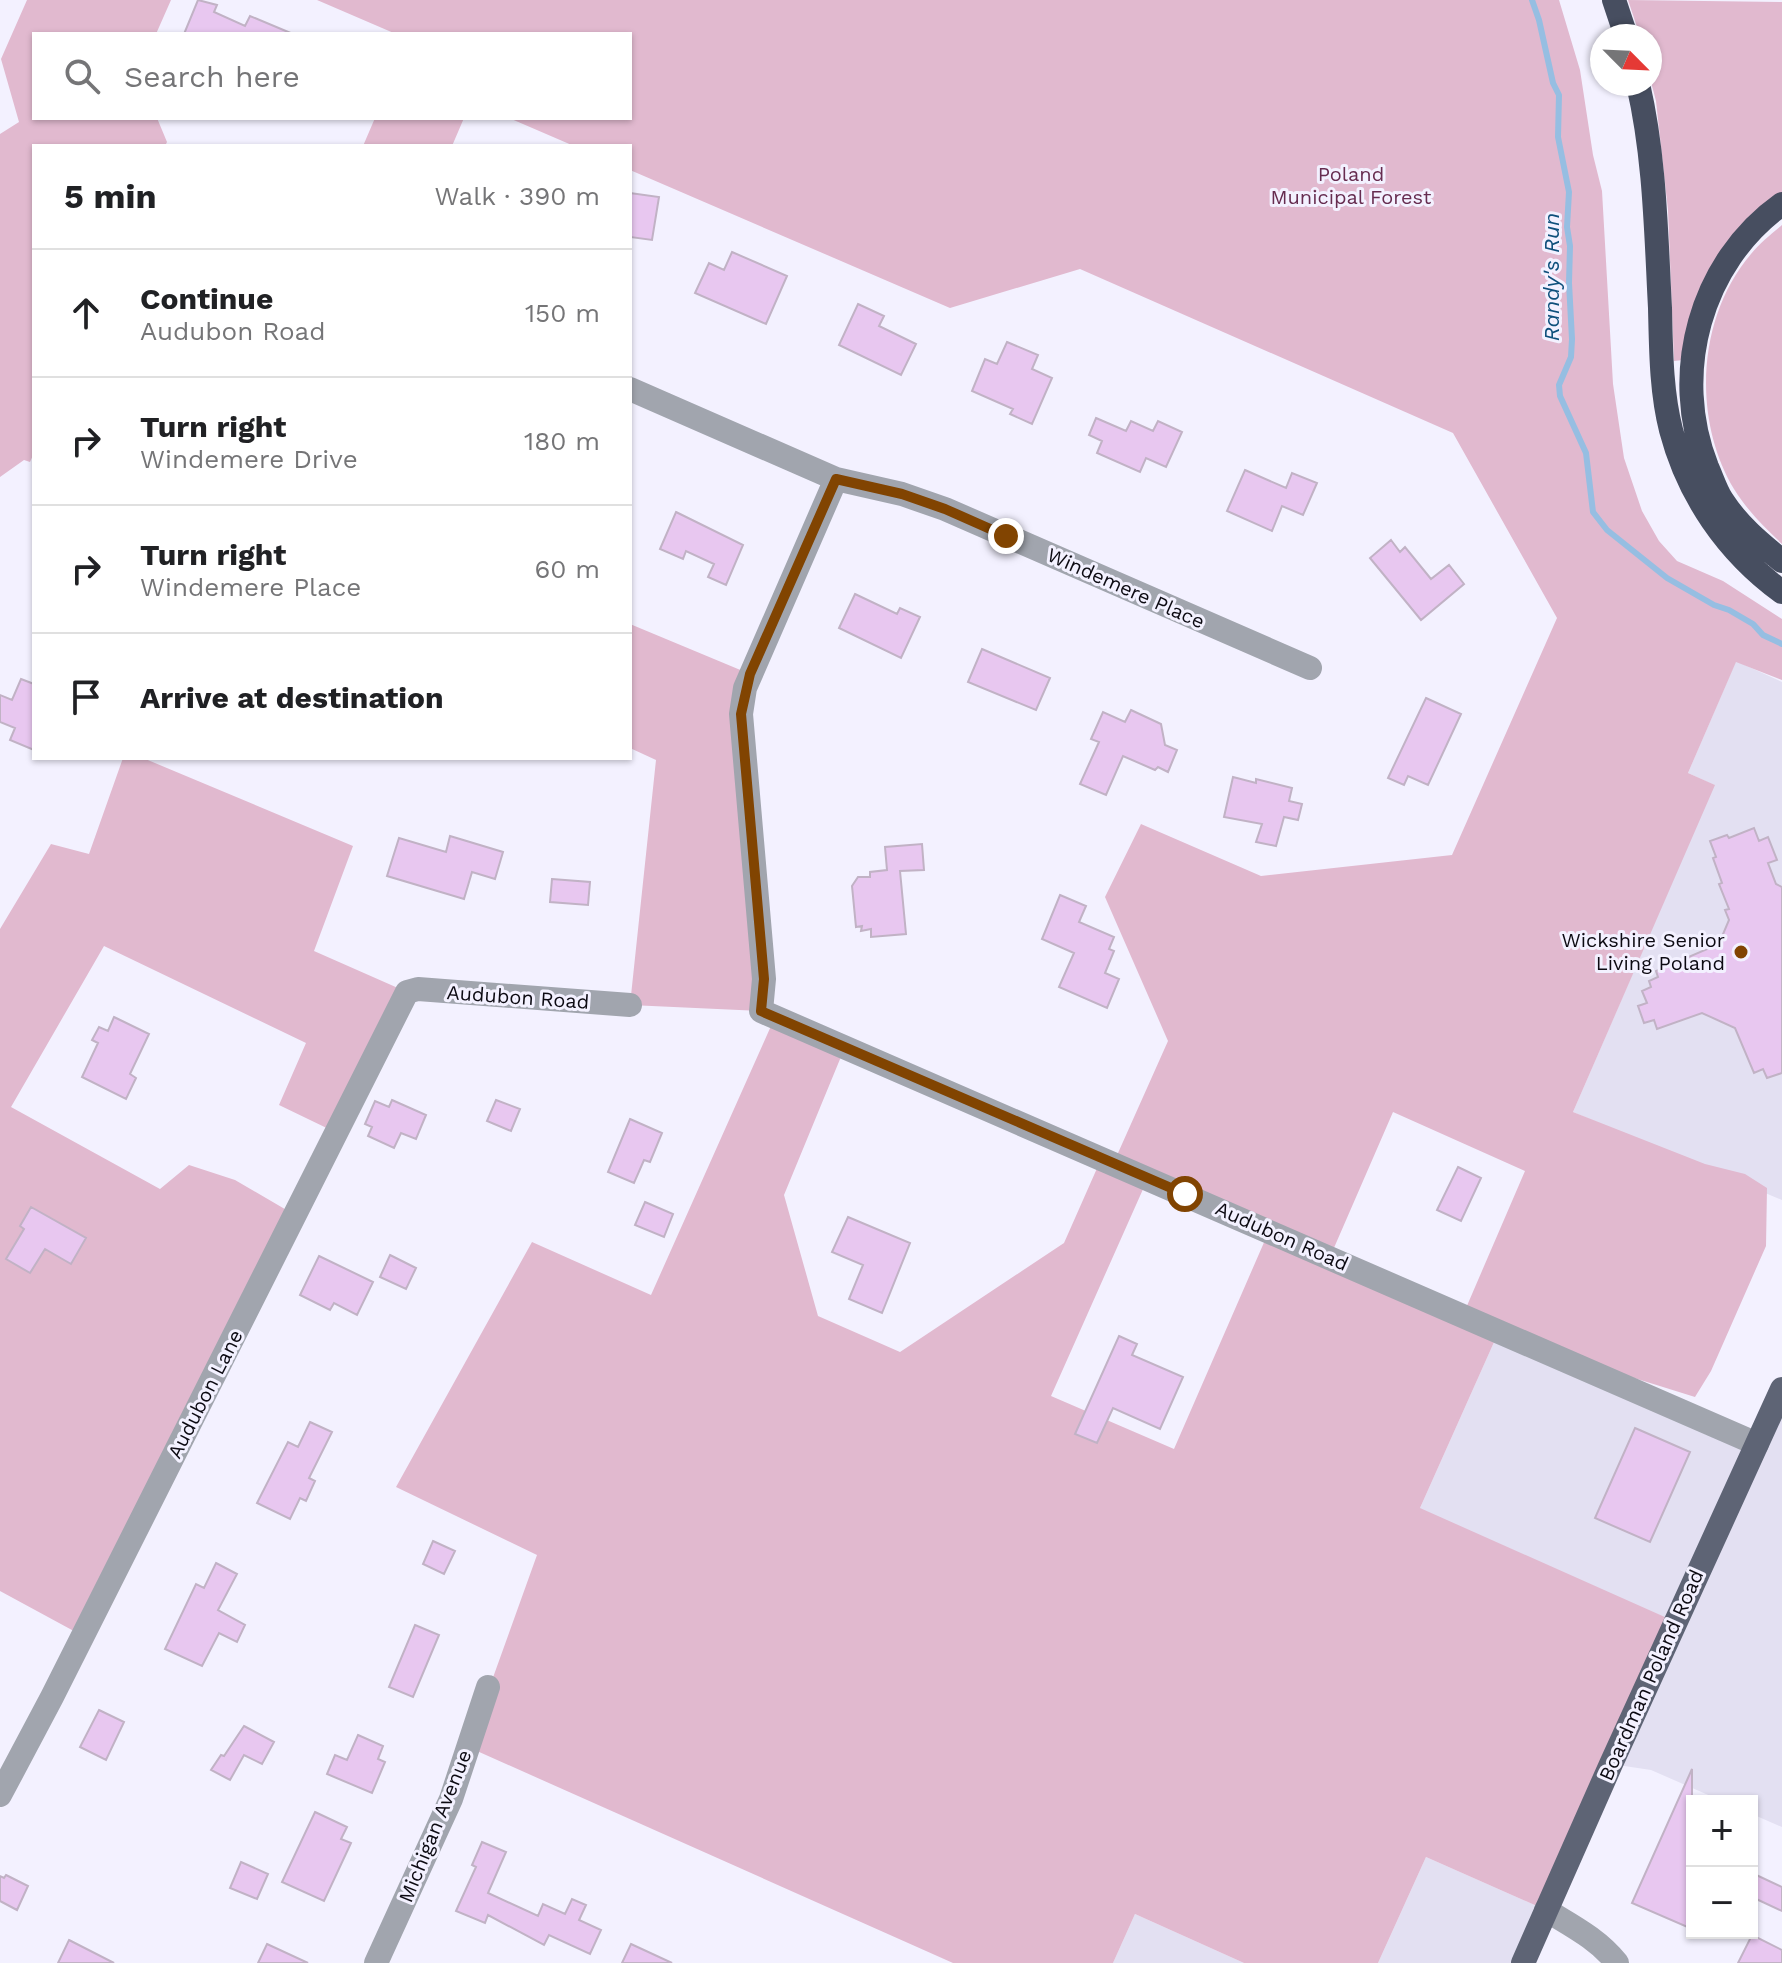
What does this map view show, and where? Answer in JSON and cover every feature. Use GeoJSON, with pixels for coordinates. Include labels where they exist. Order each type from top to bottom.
{"type":"FeatureCollection","features":[{"type":"Feature","properties":{"kind":"highway"},"geometry":{"type":"LineString","coordinates":[[1614,0],[1622,24]]}},
{"type":"Feature","properties":{"kind":"highway"},"geometry":{"type":"LineString","coordinates":[[1640,96],[1651,161],[1661,354],[1670,428],[1688,481],[1716,528],[1759,576],[1782,592]]}},
{"type":"Feature","properties":{"kind":"highway"},"geometry":{"type":"LineString","coordinates":[[1782,204],[1760,221],[1728,259],[1703,309],[1691,355],[1693,415],[1703,456],[1721,499],[1749,534],[1782,561]]}},
{"type":"Feature","properties":{"kind":"main road","name":"Boardman Poland Road"},"geometry":{"type":"LineString","coordinates":[[1523,1963],[1782,1389]]}},
{"type":"Feature","properties":{"kind":"street","name":"Windemere Place"},"geometry":{"type":"LineString","coordinates":[[632,390],[836,479],[902,494],[945,509],[1310,668]]}},
{"type":"Feature","properties":{"kind":"street","name":"Audubon Road"},"geometry":{"type":"LineString","coordinates":[[836,479],[750,674],[741,714],[764,979],[761,1011],[1757,1444]]}},
{"type":"Feature","properties":{"kind":"street","name":"Audubon Road"},"geometry":{"type":"LineString","coordinates":[[407,992],[418,989],[630,1005]]}},
{"type":"Feature","properties":{"kind":"street","name":"Audubon Lane"},"geometry":{"type":"LineString","coordinates":[[0,1795],[407,992]]}},
{"type":"Feature","properties":{"kind":"street","name":"Michigan Avenue"},"geometry":{"type":"LineString","coordinates":[[385,1960],[451,1799],[488,1687]]}},
{"type":"Feature","properties":{"kind":"street"},"geometry":{"type":"LineString","coordinates":[[1546,1910],[1592,1938],[1617,1963]]}},
{"type":"Feature","properties":{"kind":"shaded area"},"geometry":{"type":"Polygon","coordinates":[[[1736,661],[1782,682],[1782,1200],[1573,1112],[1714,785],[1688,773],[1736,661]]]}},
{"type":"Feature","properties":{"kind":"shaded area"},"geometry":{"type":"Polygon","coordinates":[[[1499,1331],[1757,1444],[1782,1389],[1782,1827],[1758,1817],[1758,1795],[1708,1795],[1651,1770],[1611,1764],[1420,1508],[1499,1331]]]}},
{"type":"Feature","properties":{"kind":"shaded area"},"geometry":{"type":"Polygon","coordinates":[[[1426,1857],[1546,1910],[1523,1963],[1378,1963],[1426,1857]]]}},
{"type":"Feature","properties":{"kind":"shaded area"},"geometry":{"type":"Polygon","coordinates":[[[1135,1914],[1244,1963],[1113,1963],[1135,1914]]]}},
{"type":"Feature","properties":{"kind":"green space"},"geometry":{"type":"Polygon","coordinates":[[[27,0],[171,0],[157,32],[32,32],[32,120],[158,120],[167,142],[32,144],[32,458],[30,462],[24,460],[0,477],[0,134],[19,122],[1,59],[27,0]]]}},
{"type":"Feature","properties":{"kind":"green space","name":"Poland Municipal Forest"},"geometry":{"type":"Polygon","coordinates":[[[317,0],[1559,0],[1580,70],[1593,155],[1602,191],[1613,384],[1624,458],[1642,511],[1659,541],[1677,561],[1723,581],[1782,619],[1782,680],[1736,662],[1688,773],[1715,785],[1573,1112],[1705,1164],[1745,1174],[1767,1188],[1766,1246],[1711,1371],[1695,1397],[1538,1348],[1499,1331],[1420,1508],[1676,1622],[1546,1910],[1426,1857],[1378,1963],[1244,1963],[1135,1914],[1113,1963],[953,1963],[468,1747],[537,1555],[396,1487],[532,1242],[651,1295],[775,1017],[845,1047],[784,1195],[818,1316],[900,1352],[1064,1243],[1102,1157],[1114,1162],[1168,1041],[1105,897],[1141,824],[1261,876],[1452,855],[1557,618],[1453,433],[1080,269],[950,308],[632,171],[632,144],[569,144],[514,120],[632,120],[632,32],[391,32],[317,0]],[[1393,1112],[1330,1257],[1463,1315],[1525,1171],[1393,1112]],[[1148,1178],[1051,1396],[1174,1449],[1269,1231],[1148,1178]]]}},
{"type":"Feature","properties":{"kind":"green space"},"geometry":{"type":"Polygon","coordinates":[[[1628,0],[1782,2],[1782,194],[1761,210],[1683,360],[1674,361],[1668,210],[1655,96],[1662,96],[1662,24],[1636,24],[1628,0]]]}},
{"type":"Feature","properties":{"kind":"green space"},"geometry":{"type":"Polygon","coordinates":[[[374,120],[463,120],[453,144],[364,144],[374,120]]]}},
{"type":"Feature","properties":{"kind":"green space"},"geometry":{"type":"Polygon","coordinates":[[[1782,225],[1782,544],[1744,504],[1720,461],[1711,432],[1706,369],[1720,307],[1733,279],[1754,250],[1782,225]]]}},
{"type":"Feature","properties":{"kind":"green space"},"geometry":{"type":"Polygon","coordinates":[[[632,625],[750,674],[761,1011],[630,1005],[656,760],[632,749],[632,625]]]}},
{"type":"Feature","properties":{"kind":"green space"},"geometry":{"type":"Polygon","coordinates":[[[122,760],[148,760],[353,846],[314,951],[407,992],[337,1133],[279,1105],[306,1043],[104,946],[11,1107],[160,1189],[189,1165],[235,1180],[295,1215],[83,1636],[0,1591],[0,929],[51,844],[89,854],[122,760]]]}},
{"type":"Feature","properties":{"kind":"building"},"geometry":{"type":"Polygon","coordinates":[[[198,0],[217,5],[214,12],[245,26],[250,16],[288,32],[185,32],[198,0]]]}},
{"type":"Feature","properties":{"kind":"building"},"geometry":{"type":"Polygon","coordinates":[[[632,193],[659,197],[652,240],[632,237],[632,193]]]}},
{"type":"Feature","properties":{"kind":"building"},"geometry":{"type":"Polygon","coordinates":[[[732,252],[787,276],[766,324],[695,293],[709,263],[724,270],[732,252]]]}},
{"type":"Feature","properties":{"kind":"building"},"geometry":{"type":"Polygon","coordinates":[[[858,304],[884,316],[879,326],[916,344],[901,375],[839,345],[858,304]]]}},
{"type":"Feature","properties":{"kind":"building"},"geometry":{"type":"Polygon","coordinates":[[[1007,342],[1038,355],[1032,369],[1052,378],[1032,424],[1010,414],[1013,409],[972,391],[985,359],[997,364],[1007,342]]]}},
{"type":"Feature","properties":{"kind":"building"},"geometry":{"type":"Polygon","coordinates":[[[1096,418],[1126,431],[1131,421],[1153,431],[1158,421],[1182,432],[1166,467],[1146,458],[1140,472],[1097,453],[1102,441],[1089,435],[1096,418]]]}},
{"type":"Feature","properties":{"kind":"building"},"geometry":{"type":"Polygon","coordinates":[[[1245,470],[1286,488],[1292,473],[1317,483],[1303,515],[1282,506],[1272,531],[1227,511],[1245,470]]]}},
{"type":"Feature","properties":{"kind":"building"},"geometry":{"type":"Polygon","coordinates":[[[676,512],[743,545],[726,585],[708,577],[714,564],[686,551],[683,559],[660,549],[676,512]]]}},
{"type":"Feature","properties":{"kind":"building"},"geometry":{"type":"Polygon","coordinates":[[[1391,540],[1400,552],[1405,547],[1431,579],[1449,565],[1464,584],[1421,620],[1370,558],[1391,540]]]}},
{"type":"Feature","properties":{"kind":"building"},"geometry":{"type":"Polygon","coordinates":[[[855,594],[897,614],[900,608],[920,617],[901,658],[839,628],[855,594]]]}},
{"type":"Feature","properties":{"kind":"building"},"geometry":{"type":"Polygon","coordinates":[[[982,649],[1050,678],[1036,710],[968,682],[982,649]]]}},
{"type":"Feature","properties":{"kind":"building"},"geometry":{"type":"Polygon","coordinates":[[[21,679],[32,683],[32,749],[10,740],[15,728],[0,722],[0,695],[12,700],[21,679]]]}},
{"type":"Feature","properties":{"kind":"building"},"geometry":{"type":"Polygon","coordinates":[[[1426,698],[1461,714],[1428,785],[1408,776],[1404,785],[1388,778],[1426,698]]]}},
{"type":"Feature","properties":{"kind":"building"},"geometry":{"type":"Polygon","coordinates":[[[1131,710],[1161,724],[1165,745],[1177,750],[1168,772],[1158,767],[1155,770],[1123,756],[1106,795],[1080,784],[1099,742],[1091,739],[1103,712],[1125,722],[1131,710]]]}},
{"type":"Feature","properties":{"kind":"building"},"geometry":{"type":"Polygon","coordinates":[[[1233,777],[1292,788],[1289,801],[1302,804],[1298,820],[1284,817],[1276,846],[1256,842],[1262,824],[1224,817],[1233,777]]]}},
{"type":"Feature","properties":{"kind":"building","name":"Wickshire Senior Living Poland"},"geometry":{"type":"Polygon","coordinates":[[[1754,828],[1759,841],[1768,837],[1777,860],[1768,863],[1776,884],[1782,887],[1782,1073],[1767,1078],[1763,1069],[1754,1073],[1735,1028],[1702,1013],[1657,1029],[1654,1020],[1644,1023],[1638,1006],[1647,1003],[1642,991],[1651,987],[1649,981],[1658,977],[1656,971],[1712,947],[1711,943],[1721,939],[1729,920],[1725,910],[1729,909],[1719,884],[1722,883],[1710,841],[1727,835],[1729,838],[1754,828]]]}},
{"type":"Feature","properties":{"kind":"building"},"geometry":{"type":"Polygon","coordinates":[[[450,836],[503,852],[495,879],[472,872],[464,899],[387,876],[399,838],[446,852],[450,836]]]}},
{"type":"Feature","properties":{"kind":"building"},"geometry":{"type":"Polygon","coordinates":[[[922,844],[924,870],[900,871],[906,934],[871,937],[871,929],[861,931],[862,926],[856,927],[852,886],[858,877],[870,877],[870,872],[887,870],[885,847],[922,844]]]}},
{"type":"Feature","properties":{"kind":"building"},"geometry":{"type":"Polygon","coordinates":[[[552,879],[590,882],[588,905],[550,902],[552,879]]]}},
{"type":"Feature","properties":{"kind":"building"},"geometry":{"type":"Polygon","coordinates":[[[1060,895],[1086,906],[1079,922],[1114,937],[1109,949],[1114,951],[1105,973],[1119,979],[1107,1008],[1059,987],[1074,953],[1042,939],[1060,895]]]}},
{"type":"Feature","properties":{"kind":"building"},"geometry":{"type":"Polygon","coordinates":[[[114,1017],[149,1034],[130,1074],[136,1078],[126,1099],[82,1077],[98,1043],[92,1040],[99,1027],[108,1031],[114,1017]]]}},
{"type":"Feature","properties":{"kind":"building"},"geometry":{"type":"Polygon","coordinates":[[[392,1100],[426,1115],[416,1139],[401,1133],[394,1148],[368,1136],[372,1127],[365,1124],[375,1101],[389,1107],[392,1100]]]}},
{"type":"Feature","properties":{"kind":"building"},"geometry":{"type":"Polygon","coordinates":[[[496,1100],[520,1109],[511,1131],[487,1121],[496,1100]]]}},
{"type":"Feature","properties":{"kind":"building"},"geometry":{"type":"Polygon","coordinates":[[[630,1119],[662,1133],[650,1162],[644,1160],[634,1183],[608,1172],[630,1119]]]}},
{"type":"Feature","properties":{"kind":"building"},"geometry":{"type":"Polygon","coordinates":[[[1458,1167],[1481,1178],[1461,1221],[1437,1210],[1458,1167]]]}},
{"type":"Feature","properties":{"kind":"building"},"geometry":{"type":"Polygon","coordinates":[[[645,1202],[673,1214],[664,1237],[635,1225],[645,1202]]]}},
{"type":"Feature","properties":{"kind":"building"},"geometry":{"type":"Polygon","coordinates":[[[31,1207],[86,1238],[71,1264],[45,1249],[30,1273],[6,1259],[24,1229],[20,1226],[31,1207]]]}},
{"type":"Feature","properties":{"kind":"building"},"geometry":{"type":"Polygon","coordinates":[[[848,1217],[910,1243],[882,1313],[849,1299],[863,1265],[832,1252],[848,1217]]]}},
{"type":"Feature","properties":{"kind":"building"},"geometry":{"type":"Polygon","coordinates":[[[390,1255],[416,1268],[406,1289],[380,1277],[390,1255]]]}},
{"type":"Feature","properties":{"kind":"building"},"geometry":{"type":"Polygon","coordinates":[[[319,1256],[373,1282],[357,1315],[334,1303],[330,1310],[300,1295],[319,1256]]]}},
{"type":"Feature","properties":{"kind":"building"},"geometry":{"type":"Polygon","coordinates":[[[1119,1336],[1137,1344],[1132,1355],[1183,1377],[1160,1429],[1113,1408],[1097,1443],[1075,1434],[1119,1336]]]}},
{"type":"Feature","properties":{"kind":"building"},"geometry":{"type":"Polygon","coordinates":[[[310,1422],[332,1432],[309,1478],[315,1481],[306,1501],[300,1498],[290,1519],[257,1503],[288,1442],[298,1447],[310,1422]]]}},
{"type":"Feature","properties":{"kind":"building"},"geometry":{"type":"Polygon","coordinates":[[[1635,1428],[1690,1452],[1650,1542],[1595,1518],[1635,1428]]]}},
{"type":"Feature","properties":{"kind":"building"},"geometry":{"type":"Polygon","coordinates":[[[433,1541],[455,1551],[444,1574],[423,1564],[433,1541]]]}},
{"type":"Feature","properties":{"kind":"building"},"geometry":{"type":"Polygon","coordinates":[[[216,1563],[237,1574],[218,1610],[245,1625],[237,1642],[219,1633],[202,1666],[165,1649],[196,1584],[204,1588],[216,1563]]]}},
{"type":"Feature","properties":{"kind":"building"},"geometry":{"type":"Polygon","coordinates":[[[415,1625],[439,1635],[413,1697],[389,1687],[415,1625]]]}},
{"type":"Feature","properties":{"kind":"building"},"geometry":{"type":"Polygon","coordinates":[[[99,1710],[124,1722],[106,1760],[80,1747],[99,1710]]]}},
{"type":"Feature","properties":{"kind":"building"},"geometry":{"type":"Polygon","coordinates":[[[244,1726],[274,1742],[262,1764],[244,1755],[230,1780],[211,1770],[244,1726]]]}},
{"type":"Feature","properties":{"kind":"building"},"geometry":{"type":"Polygon","coordinates":[[[358,1735],[383,1746],[378,1759],[385,1762],[372,1793],[327,1774],[335,1755],[347,1760],[358,1735]]]}},
{"type":"Feature","properties":{"kind":"building"},"geometry":{"type":"Polygon","coordinates":[[[1692,1769],[1692,1795],[1686,1795],[1686,1926],[1632,1903],[1692,1769]]]}},
{"type":"Feature","properties":{"kind":"building"},"geometry":{"type":"Polygon","coordinates":[[[315,1812],[347,1827],[341,1839],[351,1843],[324,1901],[282,1882],[315,1812]]]}},
{"type":"Feature","properties":{"kind":"building"},"geometry":{"type":"Polygon","coordinates":[[[482,1842],[506,1852],[488,1893],[538,1916],[543,1904],[565,1914],[572,1899],[586,1905],[579,1920],[601,1930],[590,1954],[549,1935],[544,1945],[488,1915],[485,1923],[456,1911],[476,1867],[472,1865],[482,1842]]]}},
{"type":"Feature","properties":{"kind":"building"},"geometry":{"type":"Polygon","coordinates":[[[241,1862],[268,1874],[257,1899],[230,1888],[241,1862]]]}},
{"type":"Feature","properties":{"kind":"building"},"geometry":{"type":"Polygon","coordinates":[[[6,1875],[28,1886],[17,1910],[0,1901],[0,1876],[4,1878],[6,1875]]]}},
{"type":"Feature","properties":{"kind":"building"},"geometry":{"type":"Polygon","coordinates":[[[1758,1876],[1782,1887],[1782,1911],[1758,1900],[1758,1876]]]}},
{"type":"Feature","properties":{"kind":"building"},"geometry":{"type":"Polygon","coordinates":[[[1758,1938],[1782,1950],[1782,1963],[1738,1963],[1750,1939],[1758,1938]]]}},
{"type":"Feature","properties":{"kind":"building"},"geometry":{"type":"Polygon","coordinates":[[[69,1940],[114,1963],[58,1963],[69,1940]]]}},
{"type":"Feature","properties":{"kind":"building"},"geometry":{"type":"Polygon","coordinates":[[[267,1944],[308,1963],[258,1963],[267,1944]]]}},
{"type":"Feature","properties":{"kind":"building"},"geometry":{"type":"Polygon","coordinates":[[[631,1944],[672,1963],[622,1963],[631,1944]]]}},
{"type":"Feature","properties":{"kind":"waterway","name":"Randy's Run"},"geometry":{"type":"LineString","coordinates":[[1532,0],[1553,83],[1559,95],[1558,137],[1569,192],[1567,227],[1572,339],[1571,357],[1559,385],[1560,396],[1586,453],[1593,512],[1607,530],[1667,578],[1714,605],[1729,610],[1753,624],[1763,635],[1782,644]]}},
{"type":"Feature","properties":{"kind":"place","name":"Wickshire Senior Living Poland"},"geometry":{"type":"Point","coordinates":[1741,952]}},
{"type":"Feature","properties":{"kind":"route"},"geometry":{"type":"LineString","coordinates":[[1006,536],[902,494],[836,479],[750,674],[741,714],[764,979],[761,1011],[1185,1194]]}}]}
